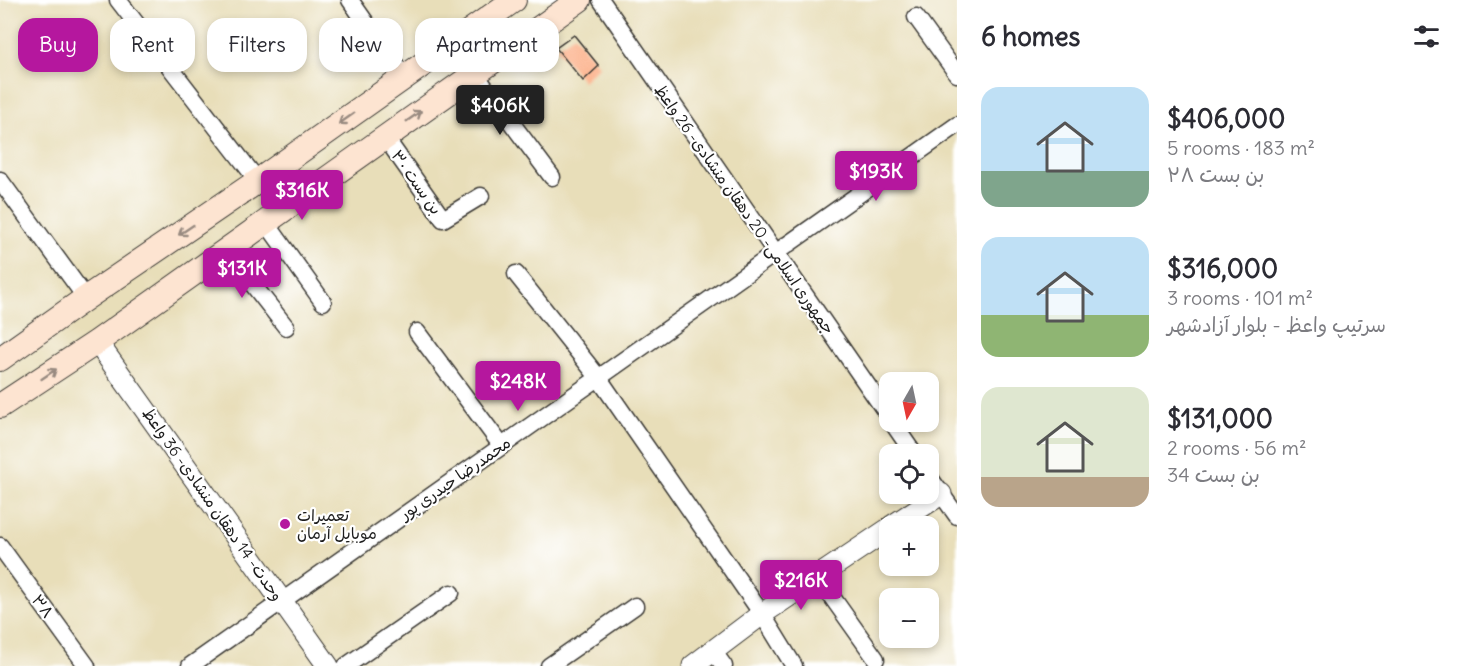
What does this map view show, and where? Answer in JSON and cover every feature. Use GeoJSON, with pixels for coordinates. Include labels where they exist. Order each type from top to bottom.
{"type":"FeatureCollection","features":[{"type":"Feature","properties":{"kind":"main road"},"geometry":{"type":"LineString","coordinates":[[0,359],[258,181],[514,0]]}},
{"type":"Feature","properties":{"kind":"main road"},"geometry":{"type":"LineString","coordinates":[[0,406],[97,342],[579,0]]}},
{"type":"Feature","properties":{"kind":"street"},"geometry":{"type":"LineString","coordinates":[[118,0],[258,181]]}},
{"type":"Feature","properties":{"kind":"street"},"geometry":{"type":"LineString","coordinates":[[350,0],[404,77]]}},
{"type":"Feature","properties":{"kind":"street","name":"جمهوری اسلامی- 20 دهقان منشادی- 26 واعظ"},"geometry":{"type":"LineString","coordinates":[[601,0],[879,403]]}},
{"type":"Feature","properties":{"kind":"street"},"geometry":{"type":"LineString","coordinates":[[916,17],[957,74]]}},
{"type":"Feature","properties":{"kind":"street"},"geometry":{"type":"LineString","coordinates":[[475,74],[552,177]]}},
{"type":"Feature","properties":{"kind":"street","name":"محمدرضا حیدری پور"},"geometry":{"type":"LineString","coordinates":[[190,666],[957,125]]}},
{"type":"Feature","properties":{"kind":"street","name":"بن بست ۳۰"},"geometry":{"type":"LineString","coordinates":[[385,137],[443,219],[481,195]]}},
{"type":"Feature","properties":{"kind":"street"},"geometry":{"type":"LineString","coordinates":[[0,180],[86,298]]}},
{"type":"Feature","properties":{"kind":"street"},"geometry":{"type":"LineString","coordinates":[[265,221],[322,303]]}},
{"type":"Feature","properties":{"kind":"street"},"geometry":{"type":"LineString","coordinates":[[225,249],[285,327]]}},
{"type":"Feature","properties":{"kind":"street"},"geometry":{"type":"LineString","coordinates":[[516,274],[598,377],[762,614],[794,666]]}},
{"type":"Feature","properties":{"kind":"street"},"geometry":{"type":"LineString","coordinates":[[417,332],[501,445]]}},
{"type":"Feature","properties":{"kind":"street","name":"وحدت- 14 دهقان منشادی- 36 واعظ"},"geometry":{"type":"LineString","coordinates":[[97,342],[328,666]]}},
{"type":"Feature","properties":{"kind":"street"},"geometry":{"type":"LineString","coordinates":[[939,491],[957,516]]}},
{"type":"Feature","properties":{"kind":"street"},"geometry":{"type":"LineString","coordinates":[[908,516],[941,494]]}},
{"type":"Feature","properties":{"kind":"street"},"geometry":{"type":"LineString","coordinates":[[693,666],[719,658],[762,614],[879,535]]}},
{"type":"Feature","properties":{"kind":"street","name":"۳۸"},"geometry":{"type":"LineString","coordinates":[[0,546],[87,666]]}},
{"type":"Feature","properties":{"kind":"street"},"geometry":{"type":"LineString","coordinates":[[817,576],[876,659]]}},
{"type":"Feature","properties":{"kind":"street"},"geometry":{"type":"LineString","coordinates":[[346,666],[451,593]]}},
{"type":"Feature","properties":{"kind":"street"},"geometry":{"type":"LineString","coordinates":[[549,666],[635,606]]}},
{"type":"Feature","properties":{"kind":"building"},"geometry":{"type":"Polygon","coordinates":[[[574,35],[599,66],[583,81],[559,52],[559,46],[574,35]]]}},
{"type":"Feature","properties":{"kind":"place","name":"تعمیرات موبایل آرمان"},"geometry":{"type":"Point","coordinates":[285,524]}}]}
